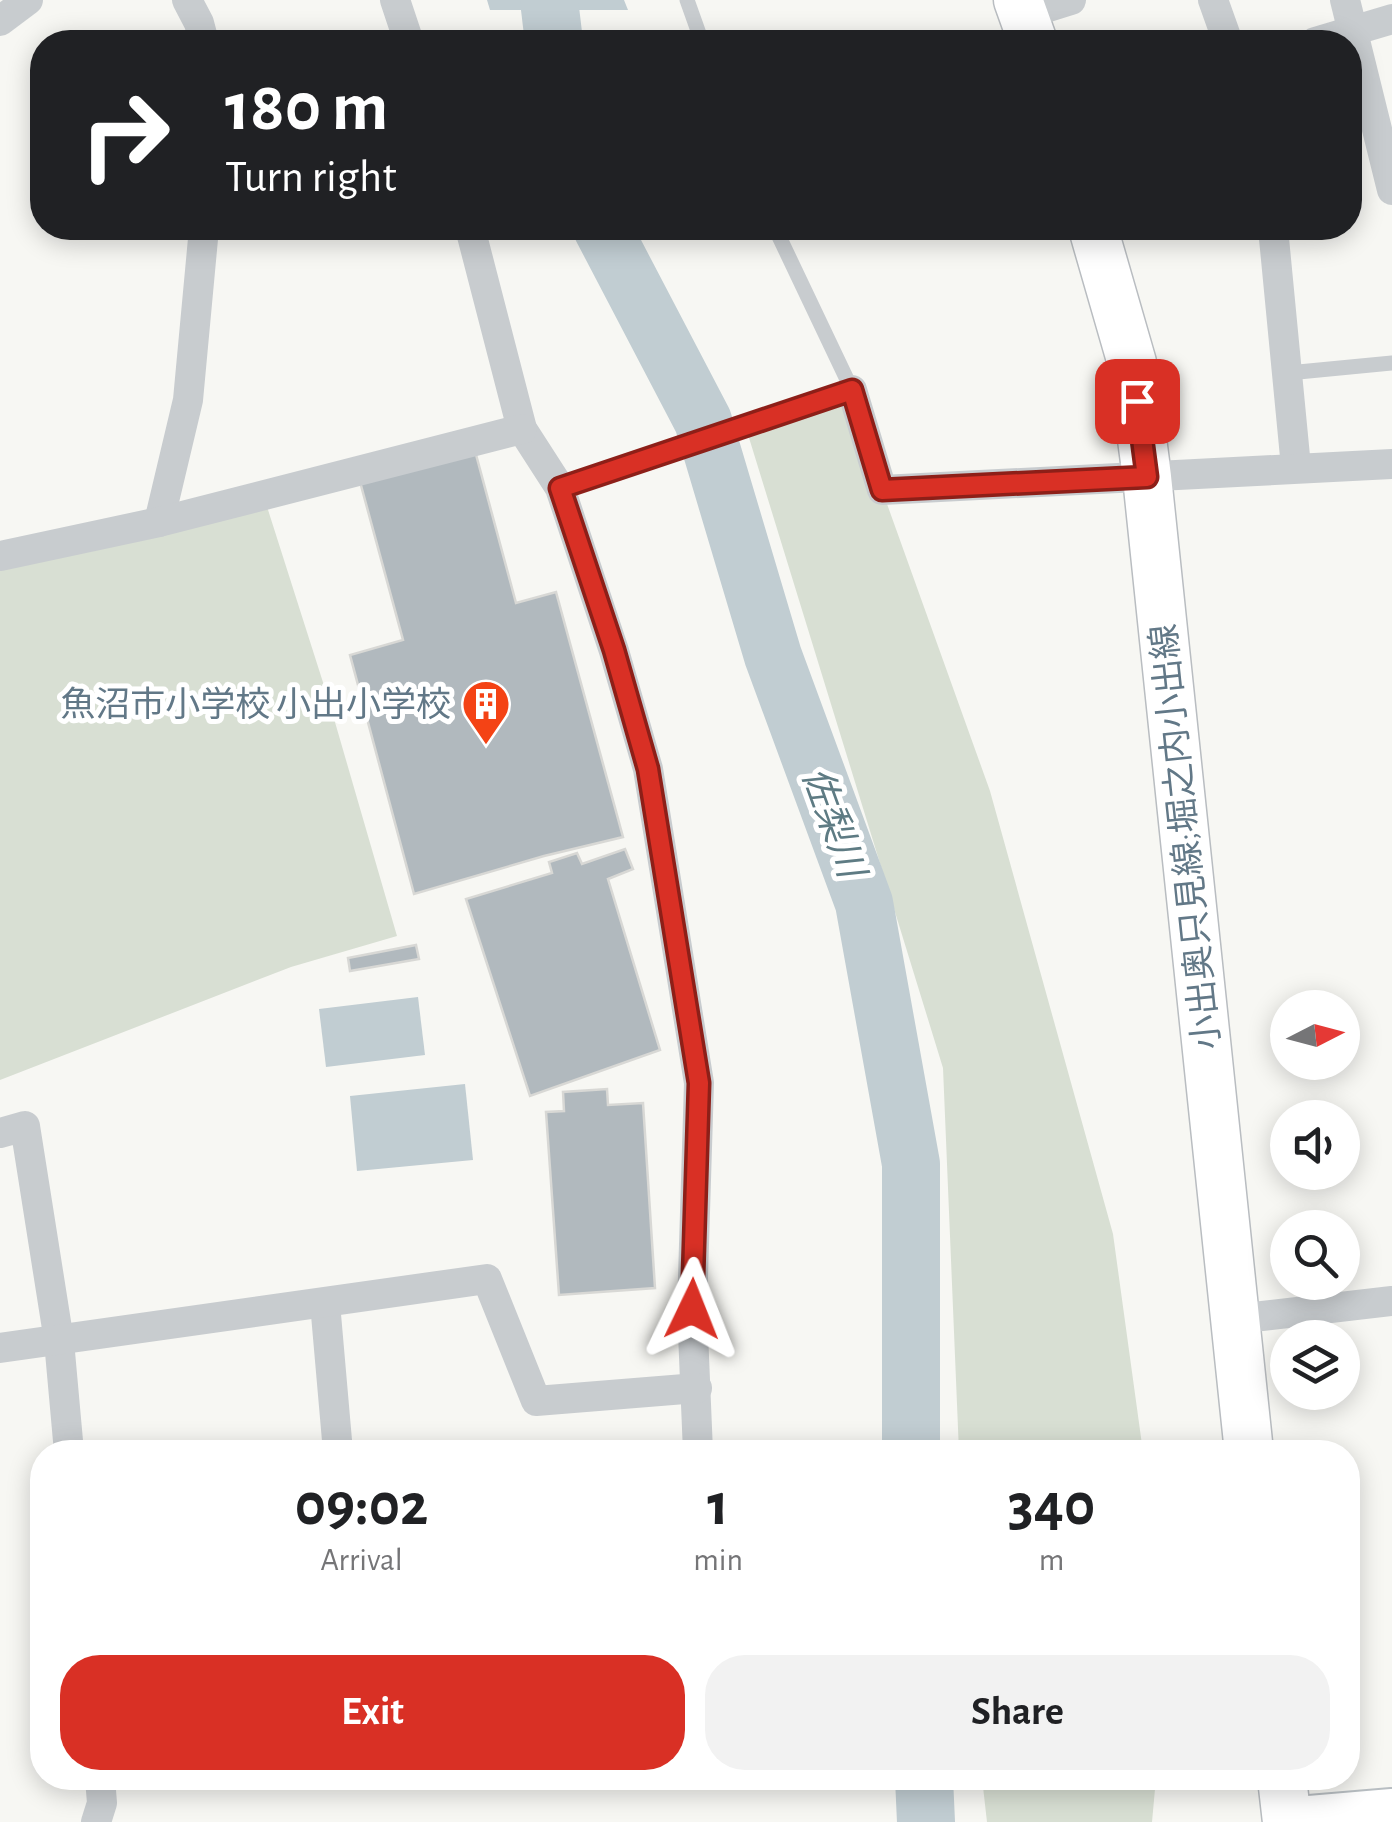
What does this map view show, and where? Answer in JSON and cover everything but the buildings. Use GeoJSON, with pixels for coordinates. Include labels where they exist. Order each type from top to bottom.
{"type":"FeatureCollection","features":[{"type":"Feature","properties":{"kind":"main road","name":"小出奥只見線;堀之内小出線"},"geometry":{"type":"LineString","coordinates":[[1096,240],[1132,363],[1147,477],[1248,1440]]}},
{"type":"Feature","properties":{"kind":"street"},"geometry":{"type":"LineString","coordinates":[[0,21],[28,0]]}},
{"type":"Feature","properties":{"kind":"street"},"geometry":{"type":"LineString","coordinates":[[186,0],[201,30]]}},
{"type":"Feature","properties":{"kind":"street"},"geometry":{"type":"LineString","coordinates":[[395,0],[405,30]]}},
{"type":"Feature","properties":{"kind":"street"},"geometry":{"type":"LineString","coordinates":[[1025,19],[1071,0]]}},
{"type":"Feature","properties":{"kind":"street"},"geometry":{"type":"LineString","coordinates":[[1213,0],[1224,30]]}},
{"type":"Feature","properties":{"kind":"street"},"geometry":{"type":"LineString","coordinates":[[1345,0],[1353,30]]}},
{"type":"Feature","properties":{"kind":"street"},"geometry":{"type":"LineString","coordinates":[[1356,30],[1392,19]]}},
{"type":"Feature","properties":{"kind":"street"},"geometry":{"type":"LineString","coordinates":[[1362,68],[1392,190]]}},
{"type":"Feature","properties":{"kind":"street"},"geometry":{"type":"LineString","coordinates":[[160,522],[188,400],[203,240]]}},
{"type":"Feature","properties":{"kind":"street"},"geometry":{"type":"LineString","coordinates":[[473,240],[522,429],[570,485],[648,769],[699,1083],[692,1309],[698,1440]]}},
{"type":"Feature","properties":{"kind":"street"},"geometry":{"type":"LineString","coordinates":[[1274,240],[1296,468]]}},
{"type":"Feature","properties":{"kind":"street"},"geometry":{"type":"LineString","coordinates":[[843,394],[882,490],[1392,464]]}},
{"type":"Feature","properties":{"kind":"street"},"geometry":{"type":"LineString","coordinates":[[0,556],[160,522],[522,429]]}},
{"type":"Feature","properties":{"kind":"street"},"geometry":{"type":"LineString","coordinates":[[0,1133],[25,1126],[59,1341],[68,1440]]}},
{"type":"Feature","properties":{"kind":"street"},"geometry":{"type":"LineString","coordinates":[[0,1348],[487,1279],[536,1401],[697,1388]]}},
{"type":"Feature","properties":{"kind":"street"},"geometry":{"type":"LineString","coordinates":[[1236,1319],[1392,1301]]}},
{"type":"Feature","properties":{"kind":"street"},"geometry":{"type":"LineString","coordinates":[[325,1302],[337,1440]]}},
{"type":"Feature","properties":{"kind":"street"},"geometry":{"type":"LineString","coordinates":[[96,1822],[102,1803],[101,1790]]}},
{"type":"Feature","properties":{"kind":"street"},"geometry":{"type":"LineString","coordinates":[[1285,1806],[1392,1810]]}},
{"type":"Feature","properties":{"kind":"lane"},"geometry":{"type":"LineString","coordinates":[[688,0],[698,30]]}},
{"type":"Feature","properties":{"kind":"lane"},"geometry":{"type":"LineString","coordinates":[[570,485],[843,394],[781,240]]}},
{"type":"Feature","properties":{"kind":"lane"},"geometry":{"type":"LineString","coordinates":[[1288,373],[1392,363]]}},
{"type":"Feature","properties":{"kind":"shaded area"},"geometry":{"type":"Polygon","coordinates":[[[487,0],[624,0],[628,10],[490,10],[487,0]]]}},
{"type":"Feature","properties":{"kind":"shaded area"},"geometry":{"type":"Polygon","coordinates":[[[852,390],[882,490],[990,791],[1113,1234],[1141,1440],[958,1440],[943,1068],[746,428],[852,390]]]}},
{"type":"Feature","properties":{"kind":"shaded area"},"geometry":{"type":"Polygon","coordinates":[[[262,491],[328,698],[397,936],[291,967],[0,1080],[0,554],[262,491]]]}},
{"type":"Feature","properties":{"kind":"shaded area"},"geometry":{"type":"Polygon","coordinates":[[[418,997],[425,1055],[326,1067],[319,1009],[418,997]]]}},
{"type":"Feature","properties":{"kind":"shaded area"},"geometry":{"type":"Polygon","coordinates":[[[465,1084],[473,1160],[357,1171],[350,1096],[465,1084]]]}},
{"type":"Feature","properties":{"kind":"shaded area"},"geometry":{"type":"Polygon","coordinates":[[[983,1790],[1155,1790],[1152,1822],[987,1822],[983,1790]]]}},
{"type":"Feature","properties":{"kind":"waterway","name":"佐梨川"},"geometry":{"type":"LineString","coordinates":[[549,0],[553,30]]}},
{"type":"Feature","properties":{"kind":"waterway","name":"佐梨川"},"geometry":{"type":"LineString","coordinates":[[608,240],[703,421],[773,656],[864,903],[911,1164],[911,1440]]}},
{"type":"Feature","properties":{"kind":"waterway","name":"佐梨川"},"geometry":{"type":"LineString","coordinates":[[925,1790],[926,1822]]}},
{"type":"Feature","properties":{"kind":"place","name":"魚沼市小学校 小出小学校"},"geometry":{"type":"Point","coordinates":[486,746]}},
{"type":"Feature","properties":{"kind":"route"},"geometry":{"type":"LineString","coordinates":[[692,1309],[699,1083],[648,769],[614,650],[560,488],[852,390],[882,490],[1147,477],[1137,401]]}}]}
